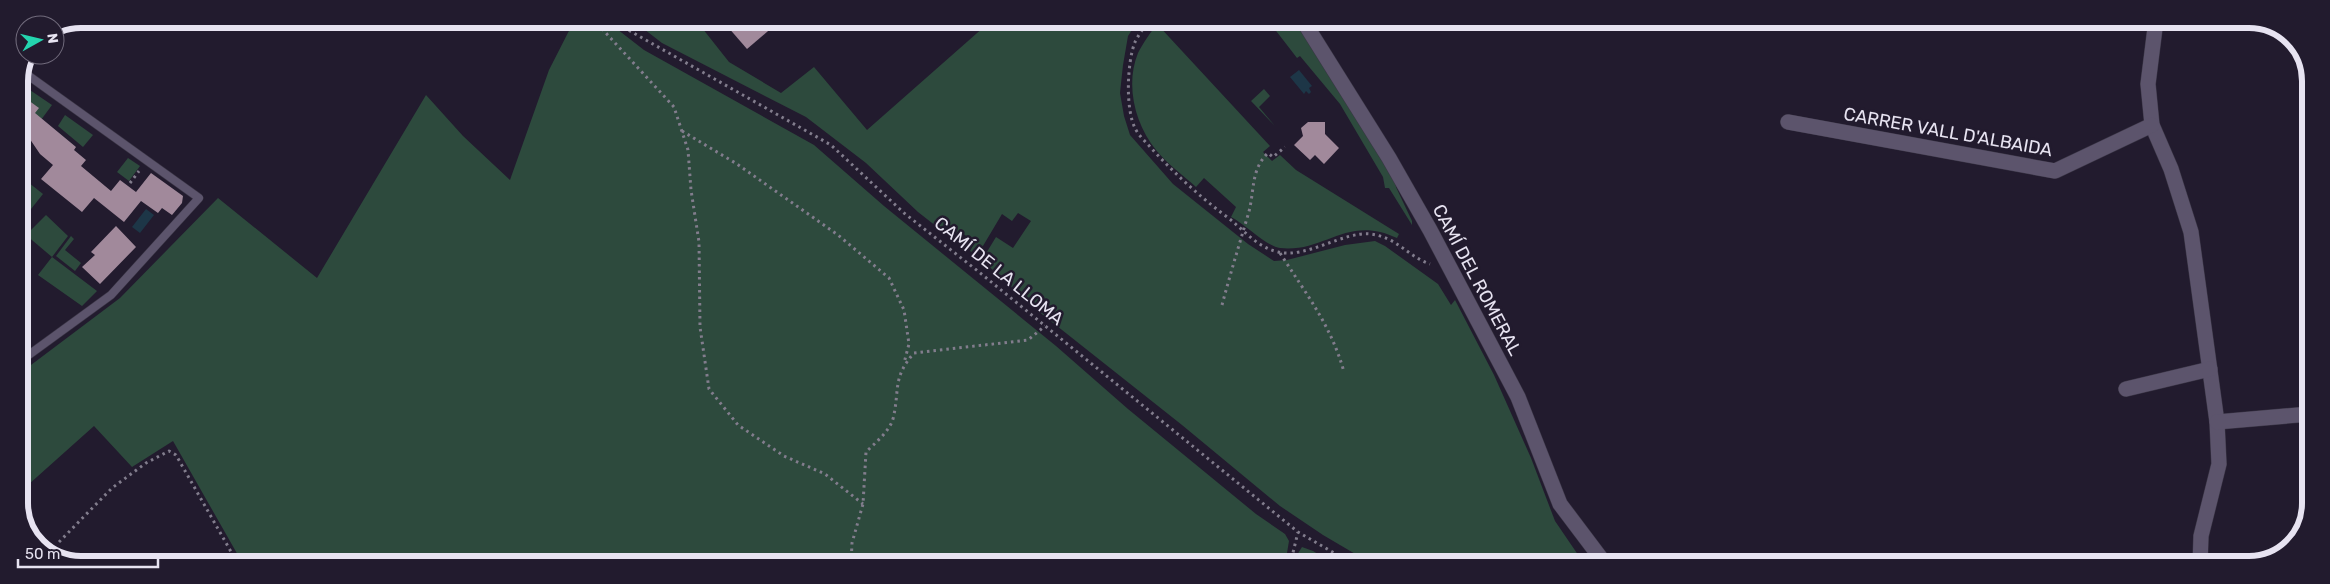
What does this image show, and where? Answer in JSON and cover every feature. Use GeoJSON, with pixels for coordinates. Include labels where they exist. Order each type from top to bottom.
{"type":"FeatureCollection","features":[{"type":"Feature","properties":{"kind":"street","name":"CAMÍ DEL ROMERAL"},"geometry":{"type":"LineString","coordinates":[[1306,27],[1389,158],[1450,268],[1518,397],[1560,504],[1599,556]]}},
{"type":"Feature","properties":{"kind":"street"},"geometry":{"type":"LineString","coordinates":[[2155,27],[2148,84],[2152,125],[2171,169],[2191,232],[2217,422],[2219,464],[2200,536],[2200,556]]}},
{"type":"Feature","properties":{"kind":"street","name":"CARRER VALL D'ALBAIDA"},"geometry":{"type":"LineString","coordinates":[[1788,122],[2055,171],[2152,125]]}},
{"type":"Feature","properties":{"kind":"street"},"geometry":{"type":"LineString","coordinates":[[2126,389],[2210,369]]}},
{"type":"Feature","properties":{"kind":"street"},"geometry":{"type":"LineString","coordinates":[[2217,422],[2302,415]]}},
{"type":"Feature","properties":{"kind":"lane"},"geometry":{"type":"LineString","coordinates":[[28,75],[199,198],[111,295],[28,356]]}},
{"type":"Feature","properties":{"kind":"path"},"geometry":{"type":"LineString","coordinates":[[600,27],[674,107],[688,150],[690,190],[699,242],[700,327],[709,390],[738,425],[784,456],[825,474],[863,504]]}},
{"type":"Feature","properties":{"kind":"path","name":"CAMÍ DE LA LLOMA"},"geometry":{"type":"LineString","coordinates":[[624,27],[832,145],[904,213],[1046,326],[1298,532],[1339,556]]}},
{"type":"Feature","properties":{"kind":"path"},"geometry":{"type":"LineString","coordinates":[[1145,27],[1135,42],[1127,92],[1136,130],[1168,166],[1210,204],[1243,229],[1260,247],[1280,253],[1324,246],[1368,234],[1395,241],[1417,258],[1428,263],[1450,268]]}},
{"type":"Feature","properties":{"kind":"path"},"geometry":{"type":"LineString","coordinates":[[682,130],[737,164],[838,234],[890,278],[904,310],[908,344],[897,383],[893,419],[889,428],[866,452],[863,504],[852,544],[851,556]]}},
{"type":"Feature","properties":{"kind":"path"},"geometry":{"type":"LineString","coordinates":[[1222,305],[1249,213],[1254,176],[1268,152],[1272,157],[1285,147]]}},
{"type":"Feature","properties":{"kind":"path"},"geometry":{"type":"LineString","coordinates":[[1280,253],[1327,324],[1339,353],[1344,372]]}},
{"type":"Feature","properties":{"kind":"path"},"geometry":{"type":"LineString","coordinates":[[903,365],[914,352],[1028,340],[1046,326]]}},
{"type":"Feature","properties":{"kind":"path"},"geometry":{"type":"LineString","coordinates":[[52,548],[112,488],[146,463],[169,451],[176,455],[233,556]]}},
{"type":"Feature","properties":{"kind":"path"},"geometry":{"type":"LineString","coordinates":[[1292,556],[1298,532]]}},
{"type":"Feature","properties":{"kind":"green space"},"geometry":{"type":"Polygon","coordinates":[[[571,27],[614,27],[644,50],[814,145],[884,206],[1056,346],[1128,409],[1256,514],[1285,534],[1289,541],[1286,556],[238,556],[173,441],[132,467],[94,426],[28,485],[28,367],[120,298],[218,198],[317,278],[426,95],[463,136],[510,180],[549,70],[571,27]]]}},
{"type":"Feature","properties":{"kind":"green space"},"geometry":{"type":"Polygon","coordinates":[[[641,27],[701,27],[729,62],[781,93],[814,67],[867,130],[984,27],[1134,27],[1128,36],[1120,93],[1130,135],[1173,184],[1248,244],[1274,261],[1287,260],[1345,245],[1375,241],[1385,246],[1438,284],[1451,305],[1455,300],[1494,375],[1531,458],[1555,521],[1579,556],[1359,556],[1280,506],[1182,425],[1033,307],[982,260],[996,237],[1013,248],[1031,221],[1018,213],[1012,221],[1002,214],[977,256],[970,251],[975,242],[962,233],[955,241],[918,212],[866,163],[806,117],[662,43],[641,27]]]}},
{"type":"Feature","properties":{"kind":"green space"},"geometry":{"type":"Polygon","coordinates":[[[1155,27],[1160,27],[1270,146],[1263,152],[1272,161],[1280,155],[1296,170],[1399,234],[1397,238],[1379,232],[1364,230],[1350,232],[1296,248],[1280,248],[1262,239],[1231,217],[1236,207],[1204,178],[1196,187],[1160,155],[1142,128],[1134,104],[1132,78],[1138,53],[1155,27]]]}},
{"type":"Feature","properties":{"kind":"green space"},"geometry":{"type":"Polygon","coordinates":[[[1273,27],[1301,27],[1395,179],[1396,187],[1412,221],[1412,225],[1389,188],[1385,188],[1383,177],[1340,104],[1300,56],[1297,58],[1273,27]]]}},
{"type":"Feature","properties":{"kind":"green space"},"geometry":{"type":"Polygon","coordinates":[[[27,88],[52,105],[38,124],[27,116],[27,88]]]}},
{"type":"Feature","properties":{"kind":"green space"},"geometry":{"type":"Polygon","coordinates":[[[1264,89],[1270,96],[1259,107],[1275,126],[1251,101],[1264,89]]]}},
{"type":"Feature","properties":{"kind":"green space"},"geometry":{"type":"Polygon","coordinates":[[[65,115],[93,135],[83,147],[58,126],[65,115]]]}},
{"type":"Feature","properties":{"kind":"green space"},"geometry":{"type":"Polygon","coordinates":[[[128,158],[140,166],[129,181],[117,172],[128,158]]]}},
{"type":"Feature","properties":{"kind":"green space"},"geometry":{"type":"Polygon","coordinates":[[[27,182],[43,194],[27,214],[27,182]]]}},
{"type":"Feature","properties":{"kind":"green space"},"geometry":{"type":"Polygon","coordinates":[[[46,215],[68,236],[52,257],[27,236],[27,234],[46,215]]]}},
{"type":"Feature","properties":{"kind":"green space"},"geometry":{"type":"Polygon","coordinates":[[[71,236],[74,239],[65,250],[81,263],[75,271],[56,256],[71,236]]]}},
{"type":"Feature","properties":{"kind":"green space"},"geometry":{"type":"Polygon","coordinates":[[[52,257],[97,291],[82,306],[38,275],[52,257]]]}},
{"type":"Feature","properties":{"kind":"green space"},"geometry":{"type":"Polygon","coordinates":[[[1302,547],[1321,556],[1297,556],[1302,547]]]}},
{"type":"Feature","properties":{"kind":"water"},"geometry":{"type":"Polygon","coordinates":[[[1299,70],[1312,86],[1309,88],[1311,92],[1309,94],[1306,91],[1304,94],[1290,77],[1299,70]]]}},
{"type":"Feature","properties":{"kind":"water"},"geometry":{"type":"Polygon","coordinates":[[[146,209],[154,215],[140,233],[132,227],[146,209]]]}},
{"type":"Feature","properties":{"kind":"building"},"geometry":{"type":"Polygon","coordinates":[[[728,27],[773,27],[747,49],[728,27]]]}},
{"type":"Feature","properties":{"kind":"building"},"geometry":{"type":"Polygon","coordinates":[[[28,100],[39,108],[35,113],[76,147],[74,150],[86,160],[81,166],[111,191],[120,180],[136,192],[151,173],[183,196],[182,203],[172,215],[162,208],[158,213],[141,201],[124,222],[94,198],[82,212],[41,179],[53,165],[40,154],[27,135],[28,100]]]}},
{"type":"Feature","properties":{"kind":"building"},"geometry":{"type":"Polygon","coordinates":[[[1308,122],[1325,122],[1325,134],[1339,148],[1324,164],[1315,155],[1310,160],[1294,145],[1303,136],[1301,128],[1308,122]]]}},
{"type":"Feature","properties":{"kind":"building"},"geometry":{"type":"Polygon","coordinates":[[[116,226],[136,247],[100,284],[82,267],[95,255],[91,252],[116,226]]]}}]}
